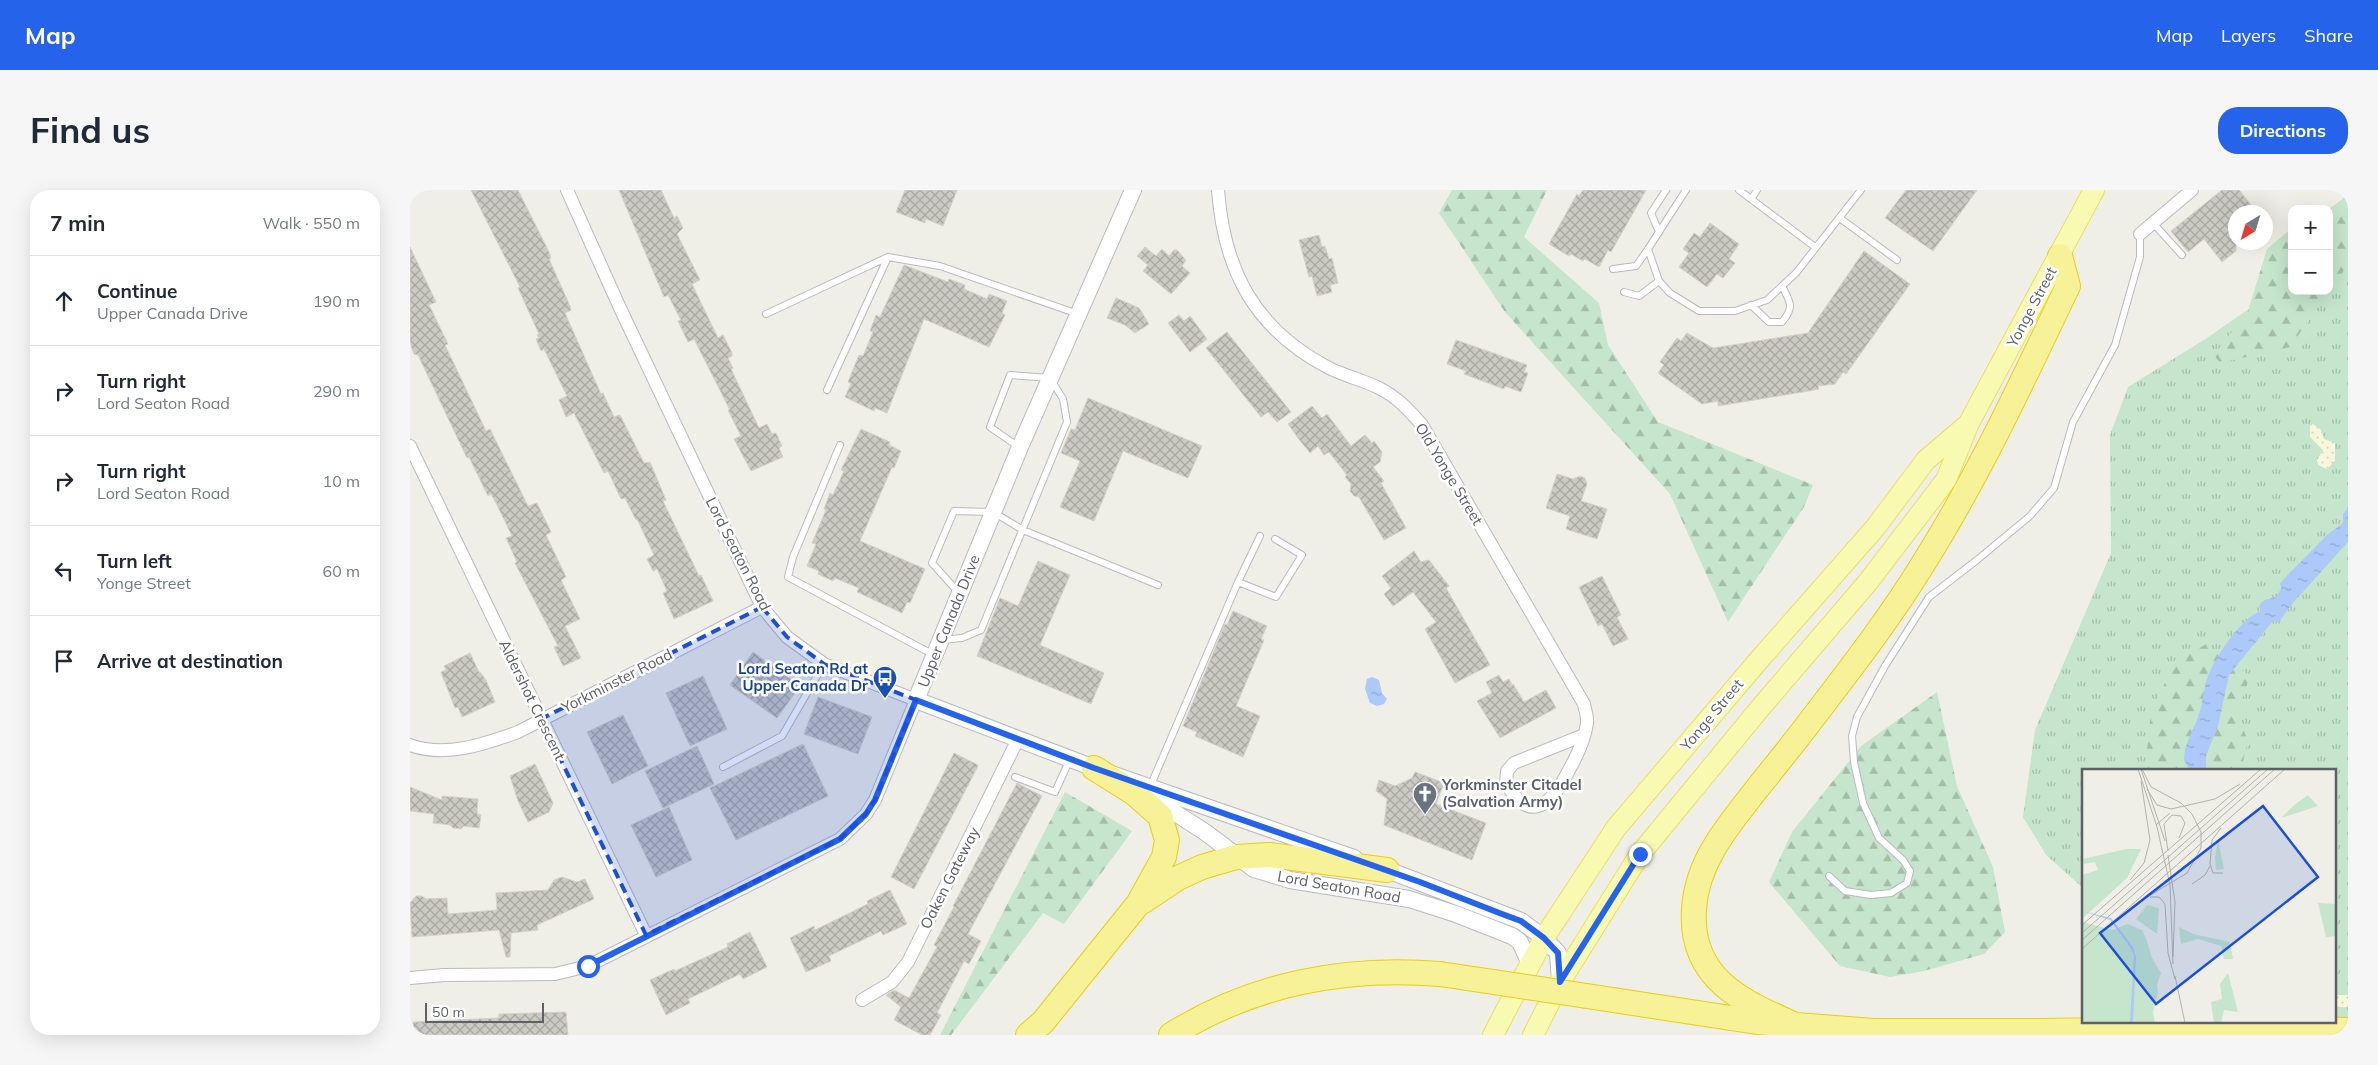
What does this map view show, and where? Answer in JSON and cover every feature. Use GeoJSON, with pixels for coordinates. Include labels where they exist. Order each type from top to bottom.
{"type":"FeatureCollection","features":[{"type":"Feature","properties":{"kind":"highway"},"geometry":{"type":"LineString","coordinates":[[1800,1027],[1740,999],[1721,983],[1710,968],[1703,956],[1695,926],[1694,910],[1700,875],[1721,836],[1877,633],[1922,566],[1964,497],[2000,429],[2068,286],[2060,256]]}},
{"type":"Feature","properties":{"kind":"highway"},"geometry":{"type":"LineString","coordinates":[[1028,1035],[1043,1022],[1138,904],[1164,857],[1167,840],[1160,816],[1150,806],[1094,768]]}},
{"type":"Feature","properties":{"kind":"highway"},"geometry":{"type":"LineString","coordinates":[[1138,904],[1178,878],[1202,867],[1236,856],[1269,855],[1387,870]]}},
{"type":"Feature","properties":{"kind":"highway"},"geometry":{"type":"LineString","coordinates":[[1171,1035],[1199,1019],[1238,1001],[1298,982],[1363,972],[1440,974],[1718,1018],[1800,1027],[1932,1032],[2228,1028],[2348,1030]]}},
{"type":"Feature","properties":{"kind":"main road","name":"Yonge Street"},"geometry":{"type":"LineString","coordinates":[[1533,1035],[1560,982],[1640,854],[1761,707],[1868,582],[1946,480],[1969,423],[2094,190]]}},
{"type":"Feature","properties":{"kind":"main road","name":"Yonge Street"},"geometry":{"type":"LineString","coordinates":[[1493,1035],[1531,966],[1544,938],[1616,828],[1759,660],[1875,528],[1926,460],[1969,423]]}},
{"type":"Feature","properties":{"kind":"street","name":"Lord Seaton Road"},"geometry":{"type":"LineString","coordinates":[[567,190],[620,308],[762,606],[787,637],[824,664],[916,700],[1094,768],[1387,870],[1521,921],[1544,938],[1558,953],[1560,982]]}},
{"type":"Feature","properties":{"kind":"street","name":"Upper Canada Drive"},"geometry":{"type":"LineString","coordinates":[[410,978],[444,975],[555,974],[588,966],[646,935],[840,839],[866,814],[875,800],[1020,447],[1133,190]]}},
{"type":"Feature","properties":{"kind":"street","name":"Old Yonge Street"},"geometry":{"type":"LineString","coordinates":[[1218,190],[1224,234],[1235,269],[1263,319],[1295,347],[1330,368],[1391,395],[1406,407],[1422,425],[1584,704],[1588,722],[1584,735],[1575,760],[1558,792],[1548,802],[1535,807],[1520,802],[1506,783],[1507,771],[1514,764],[1584,735]]}},
{"type":"Feature","properties":{"kind":"street"},"geometry":{"type":"LineString","coordinates":[[2140,234],[2192,190]]}},
{"type":"Feature","properties":{"kind":"street","name":"Aldershot Crescent"},"geometry":{"type":"LineString","coordinates":[[410,446],[414,467],[541,719],[646,935]]}},
{"type":"Feature","properties":{"kind":"street","name":"Yorkminster Road"},"geometry":{"type":"LineString","coordinates":[[410,745],[454,749],[482,746],[518,732],[762,606]]}},
{"type":"Feature","properties":{"kind":"street","name":"Oaken Gateway"},"geometry":{"type":"LineString","coordinates":[[862,1000],[892,982],[908,962],[1018,738]]}},
{"type":"Feature","properties":{"kind":"street","name":"Lord Seaton Road"},"geometry":{"type":"LineString","coordinates":[[1094,768],[1166,807],[1205,832],[1254,869],[1290,880],[1409,899],[1456,914],[1512,936],[1520,942],[1531,966]]}},
{"type":"Feature","properties":{"kind":"lane"},"geometry":{"type":"LineString","coordinates":[[1659,232],[1651,213],[1666,190]]}},
{"type":"Feature","properties":{"kind":"lane"},"geometry":{"type":"LineString","coordinates":[[1613,269],[1636,266],[1686,190]]}},
{"type":"Feature","properties":{"kind":"lane"},"geometry":{"type":"LineString","coordinates":[[1739,190],[1815,247]]}},
{"type":"Feature","properties":{"kind":"lane"},"geometry":{"type":"LineString","coordinates":[[1752,198],[1757,190]]}},
{"type":"Feature","properties":{"kind":"lane"},"geometry":{"type":"LineString","coordinates":[[1648,248],[1659,281],[1670,293],[1699,311],[1735,311],[1767,300],[1796,273],[1815,247],[1841,219],[1861,190]]}},
{"type":"Feature","properties":{"kind":"lane"},"geometry":{"type":"LineString","coordinates":[[1841,219],[1897,260]]}},
{"type":"Feature","properties":{"kind":"lane"},"geometry":{"type":"LineString","coordinates":[[2154,223],[2182,255]]}},
{"type":"Feature","properties":{"kind":"lane"},"geometry":{"type":"LineString","coordinates":[[1829,876],[1845,891],[1871,896],[1891,893],[1907,883],[1910,872],[1903,860],[1878,838],[1864,803],[1854,762],[1852,736],[1857,718],[1885,666],[1929,597],[2030,516],[2054,488],[2073,422],[2115,345],[2140,257],[2140,234]]}},
{"type":"Feature","properties":{"kind":"lane"},"geometry":{"type":"LineString","coordinates":[[827,390],[888,258]]}},
{"type":"Feature","properties":{"kind":"lane"},"geometry":{"type":"LineString","coordinates":[[766,314],[888,258],[940,266],[1079,314]]}},
{"type":"Feature","properties":{"kind":"lane"},"geometry":{"type":"LineString","coordinates":[[1624,292],[1639,296],[1659,281]]}},
{"type":"Feature","properties":{"kind":"lane"},"geometry":{"type":"LineString","coordinates":[[1751,305],[1768,322],[1782,322],[1790,312],[1790,302],[1782,286]]}},
{"type":"Feature","properties":{"kind":"lane"},"geometry":{"type":"LineString","coordinates":[[840,445],[793,557],[788,577],[938,648],[981,630],[1067,422],[1063,398],[1050,378],[1010,375],[990,427],[1020,447]]}},
{"type":"Feature","properties":{"kind":"lane"},"geometry":{"type":"LineString","coordinates":[[960,594],[932,563],[954,511],[993,512],[1022,530],[1158,585]]}},
{"type":"Feature","properties":{"kind":"lane"},"geometry":{"type":"LineString","coordinates":[[1150,787],[1238,582],[1260,536]]}},
{"type":"Feature","properties":{"kind":"lane"},"geometry":{"type":"LineString","coordinates":[[1238,582],[1276,596],[1302,555],[1275,539]]}},
{"type":"Feature","properties":{"kind":"lane"},"geometry":{"type":"LineString","coordinates":[[723,767],[782,736],[824,664]]}},
{"type":"Feature","properties":{"kind":"lane"},"geometry":{"type":"LineString","coordinates":[[1015,777],[1055,792],[1070,758]]}},
{"type":"Feature","properties":{"kind":"highlighted area"},"geometry":{"type":"Polygon","coordinates":[[[762,607],[787,637],[824,664],[916,700],[875,800],[866,814],[840,839],[646,935],[541,719],[762,607]]]}},
{"type":"Feature","properties":{"kind":"green space"},"geometry":{"type":"Polygon","coordinates":[[[1452,190],[1547,190],[1524,237],[1599,303],[1608,345],[1658,422],[1813,485],[1804,507],[1728,622],[1670,494],[1505,312],[1439,213],[1452,190]]]}},
{"type":"Feature","properties":{"kind":"green space"},"geometry":{"type":"Polygon","coordinates":[[[2348,195],[2348,265],[2333,286],[2333,250],[2333,206],[2348,195]]]}},
{"type":"Feature","properties":{"kind":"green space"},"geometry":{"type":"Polygon","coordinates":[[[2288,231],[2288,295],[2326,295],[2290,347],[2220,363],[2214,355],[2248,311],[2267,250],[2273,250],[2273,244],[2288,231]]]}},
{"type":"Feature","properties":{"kind":"green space"},"geometry":{"type":"Polygon","coordinates":[[[2348,240],[2348,1035],[2335,1022],[2336,769],[2082,769],[2082,887],[2046,855],[2023,817],[2035,730],[2111,553],[2110,435],[2128,387],[2207,338],[2288,282],[2288,295],[2333,295],[2333,250],[2348,240]]]}},
{"type":"Feature","properties":{"kind":"green space"},"geometry":{"type":"Polygon","coordinates":[[[2206,644],[2250,676],[2237,713],[2248,741],[2241,769],[2145,769],[2151,711],[2175,663],[2206,644]]]}},
{"type":"Feature","properties":{"kind":"green space"},"geometry":{"type":"Polygon","coordinates":[[[1937,692],[1957,786],[1993,867],[2005,932],[1984,954],[1924,971],[1890,977],[1840,966],[1769,882],[1792,832],[1861,746],[1937,692]]]}},
{"type":"Feature","properties":{"kind":"green space"},"geometry":{"type":"Polygon","coordinates":[[[1065,792],[1132,831],[1064,924],[1043,913],[951,1035],[940,1035],[1065,792]]]}},
{"type":"Feature","properties":{"kind":"sand"},"geometry":{"type":"Polygon","coordinates":[[[2313,424],[2321,430],[2324,439],[2335,443],[2335,461],[2327,469],[2318,465],[2317,460],[2323,450],[2310,437],[2310,426],[2313,424]]]}},
{"type":"Feature","properties":{"kind":"sand"},"geometry":{"type":"Polygon","coordinates":[[[2336,995],[2348,995],[2348,1007],[2336,1007],[2336,995]]]}},
{"type":"Feature","properties":{"kind":"water"},"geometry":{"type":"Polygon","coordinates":[[[2348,508],[2348,542],[2292,604],[2279,622],[2273,621],[2229,675],[2218,726],[2206,756],[2206,769],[2189,769],[2184,760],[2185,748],[2200,712],[2207,679],[2215,661],[2245,621],[2261,611],[2259,606],[2262,602],[2276,597],[2281,589],[2280,583],[2327,535],[2343,523],[2343,514],[2348,508]]]}},
{"type":"Feature","properties":{"kind":"water"},"geometry":{"type":"Polygon","coordinates":[[[1372,677],[1379,680],[1382,693],[1387,699],[1384,704],[1377,706],[1370,703],[1365,689],[1367,679],[1372,677]]]}},
{"type":"Feature","properties":{"kind":"building"},"geometry":{"type":"Polygon","coordinates":[[[471,190],[518,190],[549,252],[551,258],[549,259],[570,306],[571,310],[565,313],[601,394],[603,393],[614,417],[620,415],[644,463],[650,462],[666,500],[663,501],[713,601],[674,619],[663,593],[667,591],[657,569],[653,571],[647,559],[654,555],[637,519],[625,498],[621,499],[608,471],[604,473],[574,413],[566,417],[559,400],[567,396],[544,349],[541,351],[536,339],[539,338],[537,335],[539,334],[518,288],[520,287],[471,190]]]}},
{"type":"Feature","properties":{"kind":"building"},"geometry":{"type":"Polygon","coordinates":[[[619,190],[661,190],[674,218],[677,216],[683,228],[677,234],[700,280],[692,284],[718,338],[723,335],[732,353],[732,356],[728,358],[733,368],[731,369],[759,428],[767,424],[772,434],[776,433],[782,446],[779,448],[783,457],[751,471],[734,439],[741,436],[728,410],[730,410],[694,339],[688,342],[678,321],[681,320],[668,295],[664,297],[619,190]]]}},
{"type":"Feature","properties":{"kind":"building"},"geometry":{"type":"Polygon","coordinates":[[[905,190],[957,190],[943,226],[926,219],[925,223],[896,212],[905,190]]]}},
{"type":"Feature","properties":{"kind":"building"},"geometry":{"type":"Polygon","coordinates":[[[1583,190],[1646,190],[1611,252],[1608,250],[1599,267],[1585,259],[1583,261],[1571,254],[1569,256],[1549,244],[1577,194],[1579,196],[1583,190]]]}},
{"type":"Feature","properties":{"kind":"building"},"geometry":{"type":"Polygon","coordinates":[[[1906,190],[1977,190],[1933,251],[1885,218],[1906,190]]]}},
{"type":"Feature","properties":{"kind":"building"},"geometry":{"type":"Polygon","coordinates":[[[2222,190],[2239,190],[2251,205],[2228,205],[2228,250],[2236,251],[2222,262],[2204,239],[2188,252],[2171,231],[2222,190]]]}},
{"type":"Feature","properties":{"kind":"building"},"geometry":{"type":"Polygon","coordinates":[[[1710,223],[1739,244],[1729,259],[1735,263],[1723,278],[1717,274],[1707,287],[1679,267],[1689,253],[1683,249],[1694,233],[1700,237],[1710,223]]]}},
{"type":"Feature","properties":{"kind":"building"},"geometry":{"type":"Polygon","coordinates":[[[1319,235],[1322,247],[1325,246],[1329,259],[1332,258],[1338,283],[1330,285],[1332,292],[1317,296],[1312,276],[1309,277],[1299,240],[1319,235]]]}},
{"type":"Feature","properties":{"kind":"building"},"geometry":{"type":"Polygon","coordinates":[[[410,247],[436,302],[429,305],[448,344],[445,345],[486,431],[490,429],[528,506],[537,503],[551,532],[546,535],[566,577],[561,580],[580,619],[565,626],[581,658],[563,666],[554,647],[558,646],[515,563],[517,562],[506,538],[512,536],[491,494],[488,496],[469,457],[467,458],[418,355],[414,354],[412,349],[410,340],[410,247]]]}},
{"type":"Feature","properties":{"kind":"building"},"geometry":{"type":"Polygon","coordinates":[[[1145,247],[1156,256],[1162,249],[1169,256],[1174,250],[1177,250],[1186,260],[1182,266],[1190,273],[1171,294],[1143,271],[1148,265],[1137,256],[1145,247]]]}},
{"type":"Feature","properties":{"kind":"building"},"geometry":{"type":"Polygon","coordinates":[[[1864,251],[1910,284],[1846,374],[1843,372],[1835,384],[1818,386],[1819,389],[1718,406],[1718,401],[1702,404],[1658,373],[1664,365],[1660,362],[1677,338],[1681,341],[1687,333],[1713,348],[1808,333],[1864,251]]]}},
{"type":"Feature","properties":{"kind":"building"},"geometry":{"type":"Polygon","coordinates":[[[904,265],[948,282],[949,279],[965,285],[964,289],[987,299],[989,294],[1007,301],[1002,313],[1005,315],[989,347],[924,319],[887,413],[875,408],[874,411],[845,397],[851,384],[848,382],[859,355],[863,356],[873,332],[870,331],[876,315],[880,317],[904,265]]]}},
{"type":"Feature","properties":{"kind":"building"},"geometry":{"type":"Polygon","coordinates":[[[1116,298],[1139,308],[1149,324],[1135,333],[1125,325],[1107,318],[1116,298]]]}},
{"type":"Feature","properties":{"kind":"building"},"geometry":{"type":"Polygon","coordinates":[[[1179,315],[1184,321],[1190,316],[1207,339],[1190,352],[1168,323],[1179,315]]]}},
{"type":"Feature","properties":{"kind":"building"},"geometry":{"type":"Polygon","coordinates":[[[1227,332],[1291,412],[1277,422],[1268,412],[1261,417],[1206,348],[1227,332]]]}},
{"type":"Feature","properties":{"kind":"building"},"geometry":{"type":"Polygon","coordinates":[[[1456,340],[1527,365],[1524,372],[1528,373],[1521,392],[1505,386],[1504,389],[1464,374],[1466,371],[1447,364],[1456,340]]]}},
{"type":"Feature","properties":{"kind":"building"},"geometry":{"type":"Polygon","coordinates":[[[1088,398],[1202,446],[1188,478],[1123,451],[1094,521],[1060,507],[1080,461],[1061,453],[1071,429],[1075,430],[1088,398]]]}},
{"type":"Feature","properties":{"kind":"building"},"geometry":{"type":"Polygon","coordinates":[[[1312,406],[1322,418],[1327,414],[1351,446],[1365,435],[1372,443],[1374,441],[1382,452],[1380,462],[1373,467],[1384,481],[1381,483],[1406,528],[1384,540],[1359,497],[1354,496],[1350,491],[1351,484],[1345,477],[1347,475],[1329,452],[1324,455],[1318,446],[1310,453],[1298,438],[1288,424],[1312,406]]]}},
{"type":"Feature","properties":{"kind":"building"},"geometry":{"type":"Polygon","coordinates":[[[861,429],[890,442],[889,445],[901,451],[894,468],[892,467],[860,541],[925,569],[910,603],[907,602],[902,613],[857,592],[859,588],[835,578],[833,581],[818,574],[819,571],[807,566],[816,544],[812,543],[826,510],[824,509],[830,493],[833,495],[844,471],[841,470],[861,429]]]}},
{"type":"Feature","properties":{"kind":"building"},"geometry":{"type":"Polygon","coordinates":[[[1557,474],[1573,479],[1580,476],[1585,478],[1587,484],[1581,501],[1607,509],[1597,539],[1566,529],[1570,516],[1546,508],[1557,474]]]}},
{"type":"Feature","properties":{"kind":"building"},"geometry":{"type":"Polygon","coordinates":[[[1414,551],[1421,562],[1429,560],[1449,586],[1446,588],[1490,665],[1455,683],[1425,629],[1436,622],[1413,592],[1393,606],[1384,594],[1391,588],[1382,576],[1414,551]]]}},
{"type":"Feature","properties":{"kind":"building"},"geometry":{"type":"Polygon","coordinates":[[[1038,561],[1070,575],[1040,645],[1104,673],[1091,704],[977,656],[1000,598],[1018,606],[1038,561]]]}},
{"type":"Feature","properties":{"kind":"building"},"geometry":{"type":"Polygon","coordinates":[[[1602,576],[1621,615],[1617,617],[1628,639],[1613,646],[1602,624],[1598,626],[1579,587],[1602,576]]]}},
{"type":"Feature","properties":{"kind":"building"},"geometry":{"type":"Polygon","coordinates":[[[1233,611],[1267,626],[1261,639],[1264,640],[1236,706],[1260,716],[1243,757],[1195,736],[1197,732],[1183,726],[1225,624],[1227,625],[1233,611]]]}},
{"type":"Feature","properties":{"kind":"building"},"geometry":{"type":"Polygon","coordinates":[[[753,652],[800,686],[777,718],[730,685],[753,652]]]}},
{"type":"Feature","properties":{"kind":"building"},"geometry":{"type":"Polygon","coordinates":[[[470,653],[479,672],[486,680],[495,702],[462,717],[458,707],[455,708],[441,672],[446,670],[444,666],[470,653]]]}},
{"type":"Feature","properties":{"kind":"building"},"geometry":{"type":"Polygon","coordinates":[[[1499,675],[1503,682],[1509,679],[1524,702],[1546,690],[1556,708],[1500,738],[1477,701],[1492,693],[1486,682],[1499,675]]]}},
{"type":"Feature","properties":{"kind":"building"},"geometry":{"type":"Polygon","coordinates":[[[703,676],[727,729],[690,746],[666,693],[703,676]]]}},
{"type":"Feature","properties":{"kind":"building"},"geometry":{"type":"Polygon","coordinates":[[[818,697],[872,717],[858,754],[804,734],[818,697]]]}},
{"type":"Feature","properties":{"kind":"building"},"geometry":{"type":"Polygon","coordinates":[[[623,715],[648,766],[612,784],[587,732],[623,715]]]}},
{"type":"Feature","properties":{"kind":"building"},"geometry":{"type":"Polygon","coordinates":[[[803,744],[828,796],[736,840],[710,788],[803,744]]]}},
{"type":"Feature","properties":{"kind":"building"},"geometry":{"type":"Polygon","coordinates":[[[697,746],[714,784],[663,808],[645,771],[697,746]]]}},
{"type":"Feature","properties":{"kind":"building"},"geometry":{"type":"Polygon","coordinates":[[[954,753],[978,765],[914,889],[891,877],[954,753]]]}},
{"type":"Feature","properties":{"kind":"building"},"geometry":{"type":"Polygon","coordinates":[[[535,764],[553,803],[549,812],[528,822],[518,801],[510,776],[535,764]]]}},
{"type":"Feature","properties":{"kind":"building","name":"Yorkminster Citadel (Salvation Army)"},"geometry":{"type":"Polygon","coordinates":[[[1415,772],[1444,783],[1436,804],[1486,823],[1472,860],[1384,825],[1387,799],[1376,791],[1379,780],[1395,786],[1412,778],[1415,772]]]}},
{"type":"Feature","properties":{"kind":"building"},"geometry":{"type":"Polygon","coordinates":[[[1017,783],[1042,796],[968,934],[981,941],[969,964],[964,961],[937,1013],[941,1015],[930,1035],[922,1035],[894,1020],[901,1007],[886,995],[894,990],[909,998],[937,947],[934,945],[953,906],[1017,783]]]}},
{"type":"Feature","properties":{"kind":"building"},"geometry":{"type":"Polygon","coordinates":[[[410,787],[442,800],[442,796],[478,799],[477,814],[481,815],[479,828],[464,826],[461,829],[453,828],[450,825],[433,823],[434,814],[410,811],[410,787]]]}},
{"type":"Feature","properties":{"kind":"building"},"geometry":{"type":"Polygon","coordinates":[[[669,807],[692,860],[656,877],[631,825],[669,807]]]}},
{"type":"Feature","properties":{"kind":"building"},"geometry":{"type":"Polygon","coordinates":[[[562,877],[577,882],[585,879],[594,899],[537,925],[538,930],[511,933],[510,957],[506,957],[499,930],[412,937],[410,903],[416,896],[422,896],[426,899],[447,898],[448,914],[497,910],[496,893],[548,890],[554,880],[562,877]]]}},
{"type":"Feature","properties":{"kind":"building"},"geometry":{"type":"Polygon","coordinates":[[[890,890],[907,924],[883,935],[881,931],[829,956],[831,961],[806,972],[790,938],[814,926],[815,930],[868,904],[867,901],[890,890]]]}},
{"type":"Feature","properties":{"kind":"building"},"geometry":{"type":"Polygon","coordinates":[[[750,932],[767,967],[743,979],[740,974],[688,999],[690,1003],[666,1015],[650,980],[728,947],[727,944],[750,932]]]}},
{"type":"Feature","properties":{"kind":"building"},"geometry":{"type":"Polygon","coordinates":[[[566,1012],[568,1035],[414,1035],[413,1022],[499,1018],[499,1014],[566,1012]]]}},
{"type":"Feature","properties":{"kind":"place","name":"Lord Seaton Rd at Upper Canada Dr"},"geometry":{"type":"Point","coordinates":[885,699]}},
{"type":"Feature","properties":{"kind":"place","name":"Yorkminster Citadel (Salvation Army)"},"geometry":{"type":"Point","coordinates":[1425,815]}},
{"type":"Feature","properties":{"kind":"route"},"geometry":{"type":"LineString","coordinates":[[588,966],[646,935],[797,862],[840,839],[866,814],[875,800],[916,700],[1094,768],[1420,882],[1521,921],[1544,938],[1558,953],[1560,982],[1640,854]]}}]}
